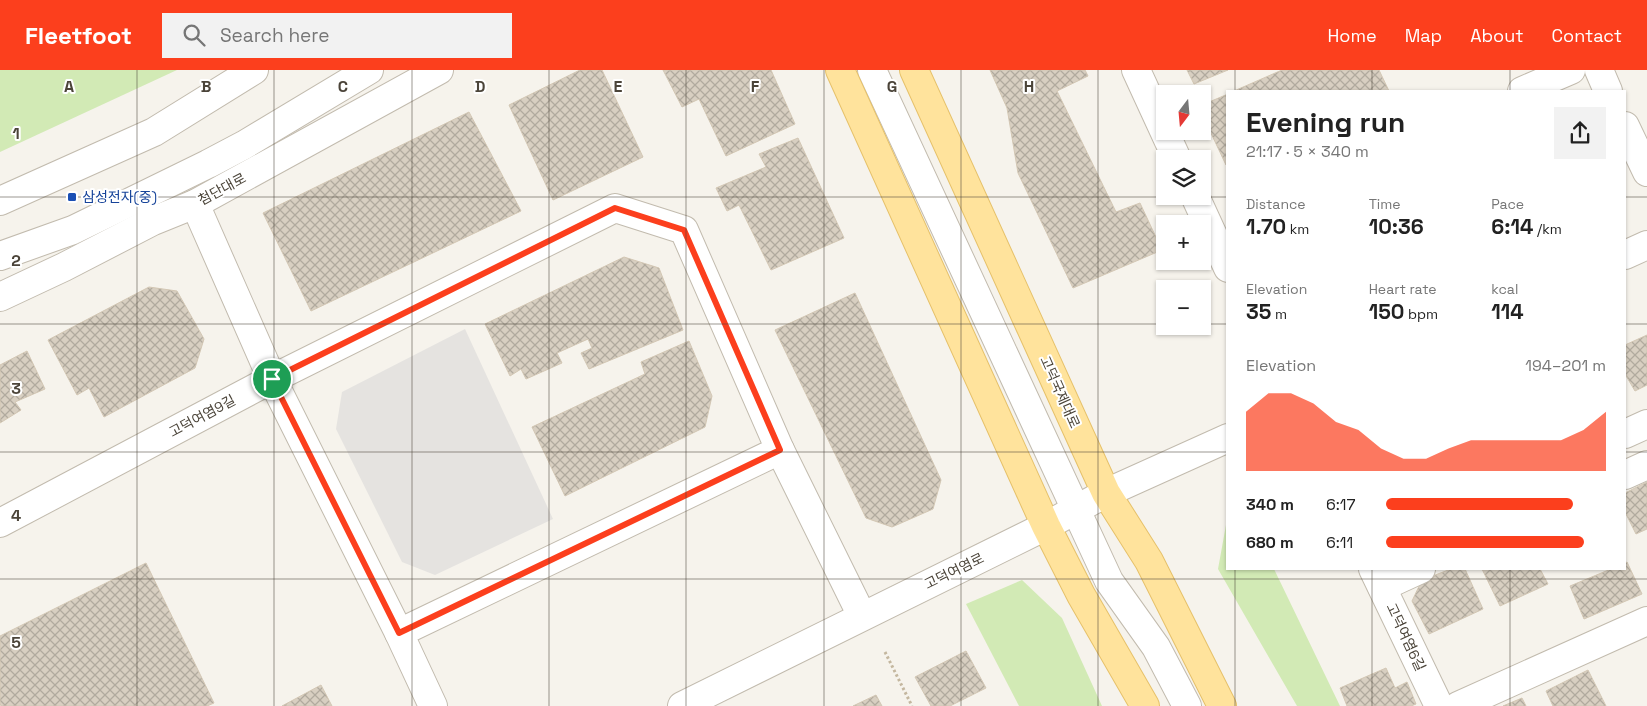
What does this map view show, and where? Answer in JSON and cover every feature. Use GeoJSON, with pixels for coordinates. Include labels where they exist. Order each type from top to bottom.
{"type":"FeatureCollection","features":[{"type":"Feature","properties":{"kind":"main road"},"geometry":{"type":"LineString","coordinates":[[840,70],[1046,526],[1081,595],[1146,706]]}},
{"type":"Feature","properties":{"kind":"main road","name":"고덕국제대로"},"geometry":{"type":"LineString","coordinates":[[914,70],[1091,501],[1149,562],[1222,706]]}},
{"type":"Feature","properties":{"kind":"street"},"geometry":{"type":"LineString","coordinates":[[0,201],[154,132],[254,70]]}},
{"type":"Feature","properties":{"kind":"street"},"geometry":{"type":"LineString","coordinates":[[0,240],[64,214],[204,151],[341,70]]}},
{"type":"Feature","properties":{"kind":"street"},"geometry":{"type":"LineString","coordinates":[[0,256],[73,230],[208,164],[244,145],[369,70]]}},
{"type":"Feature","properties":{"kind":"street","name":"첨단대로"},"geometry":{"type":"LineString","coordinates":[[0,297],[64,268],[153,221],[195,204],[439,70]]}},
{"type":"Feature","properties":{"kind":"street"},"geometry":{"type":"LineString","coordinates":[[872,70],[1195,706]]}},
{"type":"Feature","properties":{"kind":"street"},"geometry":{"type":"LineString","coordinates":[[891,70],[1091,501],[1109,581]]}},
{"type":"Feature","properties":{"kind":"street"},"geometry":{"type":"LineString","coordinates":[[1136,70],[1173,150]]}},
{"type":"Feature","properties":{"kind":"street"},"geometry":{"type":"LineString","coordinates":[[1524,90],[1571,70]]}},
{"type":"Feature","properties":{"kind":"street"},"geometry":{"type":"LineString","coordinates":[[1599,70],[1608,90]]}},
{"type":"Feature","properties":{"kind":"street"},"geometry":{"type":"LineString","coordinates":[[1626,128],[1647,172]]}},
{"type":"Feature","properties":{"kind":"street"},"geometry":{"type":"LineString","coordinates":[[73,230],[153,221],[208,164]]}},
{"type":"Feature","properties":{"kind":"street"},"geometry":{"type":"LineString","coordinates":[[195,204],[272,379],[399,633],[433,706]]}},
{"type":"Feature","properties":{"kind":"street"},"geometry":{"type":"LineString","coordinates":[[1202,205],[1218,224],[1226,259]]}},
{"type":"Feature","properties":{"kind":"street","name":"고덕여염9길"},"geometry":{"type":"LineString","coordinates":[[0,522],[272,379],[615,208],[684,230],[780,450],[862,616]]}},
{"type":"Feature","properties":{"kind":"street"},"geometry":{"type":"LineString","coordinates":[[1626,255],[1647,245]]}},
{"type":"Feature","properties":{"kind":"street"},"geometry":{"type":"LineString","coordinates":[[1626,434],[1647,424]]}},
{"type":"Feature","properties":{"kind":"street","name":"고덕여염로"},"geometry":{"type":"LineString","coordinates":[[682,706],[1046,526],[1091,501],[1226,439]]}},
{"type":"Feature","properties":{"kind":"street"},"geometry":{"type":"LineString","coordinates":[[399,633],[780,450]]}},
{"type":"Feature","properties":{"kind":"street"},"geometry":{"type":"LineString","coordinates":[[1626,475],[1647,465]]}},
{"type":"Feature","properties":{"kind":"street"},"geometry":{"type":"LineString","coordinates":[[1046,526],[1109,581],[1156,647],[1187,706]]}},
{"type":"Feature","properties":{"kind":"street"},"geometry":{"type":"LineString","coordinates":[[1378,578],[1416,570]]}},
{"type":"Feature","properties":{"kind":"street","name":"고덕여염6길"},"geometry":{"type":"LineString","coordinates":[[1378,578],[1439,706]]}},
{"type":"Feature","properties":{"kind":"street"},"geometry":{"type":"LineString","coordinates":[[1458,706],[1647,621]]}},
{"type":"Feature","properties":{"kind":"path"},"geometry":{"type":"LineString","coordinates":[[885,652],[912,706]]}},
{"type":"Feature","properties":{"kind":"green space"},"geometry":{"type":"Polygon","coordinates":[[[0,70],[177,70],[0,152],[0,70]]]}},
{"type":"Feature","properties":{"kind":"green space"},"geometry":{"type":"Polygon","coordinates":[[[1226,525],[1226,570],[1274,570],[1340,706],[1297,706],[1218,569],[1226,525]]]}},
{"type":"Feature","properties":{"kind":"green space"},"geometry":{"type":"Polygon","coordinates":[[[1022,580],[1062,618],[1102,706],[1019,706],[966,604],[1022,580]]]}},
{"type":"Feature","properties":{"kind":"shaded area"},"geometry":{"type":"Polygon","coordinates":[[[465,329],[553,519],[435,575],[402,562],[336,429],[342,392],[465,329]]]}},
{"type":"Feature","properties":{"kind":"building"},"geometry":{"type":"Polygon","coordinates":[[[580,70],[602,70],[643,157],[553,200],[509,105],[580,70]]]}},
{"type":"Feature","properties":{"kind":"building"},"geometry":{"type":"Polygon","coordinates":[[[663,70],[771,70],[795,124],[726,156],[699,99],[682,107],[663,70]]]}},
{"type":"Feature","properties":{"kind":"building"},"geometry":{"type":"Polygon","coordinates":[[[990,70],[1085,70],[1088,76],[1057,91],[1116,212],[1140,203],[1156,237],[1156,253],[1073,288],[1018,173],[1007,108],[990,70]]]}},
{"type":"Feature","properties":{"kind":"building"},"geometry":{"type":"Polygon","coordinates":[[[1187,70],[1228,70],[1194,84],[1187,70]]]}},
{"type":"Feature","properties":{"kind":"building"},"geometry":{"type":"Polygon","coordinates":[[[1282,70],[1379,70],[1389,90],[1236,90],[1282,70]]]}},
{"type":"Feature","properties":{"kind":"building"},"geometry":{"type":"Polygon","coordinates":[[[1226,95],[1226,165],[1211,133],[1211,101],[1226,95]]]}},
{"type":"Feature","properties":{"kind":"building"},"geometry":{"type":"Polygon","coordinates":[[[469,112],[521,211],[311,311],[263,213],[469,112]]]}},
{"type":"Feature","properties":{"kind":"building"},"geometry":{"type":"Polygon","coordinates":[[[798,138],[844,238],[771,270],[739,205],[727,211],[716,188],[766,167],[759,154],[798,138]]]}},
{"type":"Feature","properties":{"kind":"building"},"geometry":{"type":"Polygon","coordinates":[[[624,257],[659,268],[683,330],[589,369],[581,353],[592,348],[588,339],[557,353],[562,363],[526,379],[521,369],[510,376],[485,324],[624,257]]]}},
{"type":"Feature","properties":{"kind":"building"},"geometry":{"type":"Polygon","coordinates":[[[149,287],[177,291],[204,339],[195,368],[104,417],[89,388],[77,395],[48,340],[149,287]]]}},
{"type":"Feature","properties":{"kind":"building"},"geometry":{"type":"Polygon","coordinates":[[[855,293],[941,480],[933,509],[892,527],[866,518],[775,330],[855,293]]]}},
{"type":"Feature","properties":{"kind":"building"},"geometry":{"type":"Polygon","coordinates":[[[1647,335],[1647,385],[1635,391],[1626,376],[1626,345],[1647,335]]]}},
{"type":"Feature","properties":{"kind":"building"},"geometry":{"type":"Polygon","coordinates":[[[689,341],[712,396],[705,427],[565,496],[532,427],[645,374],[641,362],[689,341]]]}},
{"type":"Feature","properties":{"kind":"building"},"geometry":{"type":"Polygon","coordinates":[[[27,351],[45,389],[15,402],[21,410],[0,423],[0,365],[27,351]]]}},
{"type":"Feature","properties":{"kind":"building"},"geometry":{"type":"Polygon","coordinates":[[[1647,482],[1647,529],[1636,534],[1626,514],[1626,492],[1647,482]]]}},
{"type":"Feature","properties":{"kind":"building"},"geometry":{"type":"Polygon","coordinates":[[[1626,562],[1642,594],[1584,619],[1570,586],[1609,570],[1626,570],[1626,562]]]}},
{"type":"Feature","properties":{"kind":"building"},"geometry":{"type":"Polygon","coordinates":[[[146,563],[214,703],[207,706],[1,706],[0,636],[146,563]]]}},
{"type":"Feature","properties":{"kind":"building"},"geometry":{"type":"Polygon","coordinates":[[[1448,570],[1465,570],[1483,609],[1429,634],[1412,601],[1422,580],[1448,570]]]}},
{"type":"Feature","properties":{"kind":"building"},"geometry":{"type":"Polygon","coordinates":[[[1482,570],[1541,570],[1548,584],[1500,606],[1482,570]]]}},
{"type":"Feature","properties":{"kind":"building"},"geometry":{"type":"Polygon","coordinates":[[[966,651],[986,688],[950,706],[931,706],[915,677],[966,651]]]}},
{"type":"Feature","properties":{"kind":"building"},"geometry":{"type":"Polygon","coordinates":[[[1386,668],[1395,688],[1407,682],[1416,704],[1411,706],[1347,706],[1340,688],[1386,668]]]}},
{"type":"Feature","properties":{"kind":"building"},"geometry":{"type":"Polygon","coordinates":[[[1588,670],[1606,706],[1553,706],[1546,691],[1588,670]]]}},
{"type":"Feature","properties":{"kind":"building"},"geometry":{"type":"Polygon","coordinates":[[[321,685],[332,706],[282,706],[321,685]]]}},
{"type":"Feature","properties":{"kind":"building"},"geometry":{"type":"Polygon","coordinates":[[[876,695],[882,706],[853,706],[876,695]]]}},
{"type":"Feature","properties":{"kind":"building"},"geometry":{"type":"Polygon","coordinates":[[[1522,698],[1526,706],[1503,706],[1522,698]]]}},
{"type":"Feature","properties":{"kind":"place","name":"삼성전자(중)"},"geometry":{"type":"Point","coordinates":[72,197]}},
{"type":"Feature","properties":{"kind":"route"},"geometry":{"type":"LineString","coordinates":[[615,208],[684,230],[780,450],[399,633],[272,379],[615,208]]}}]}
